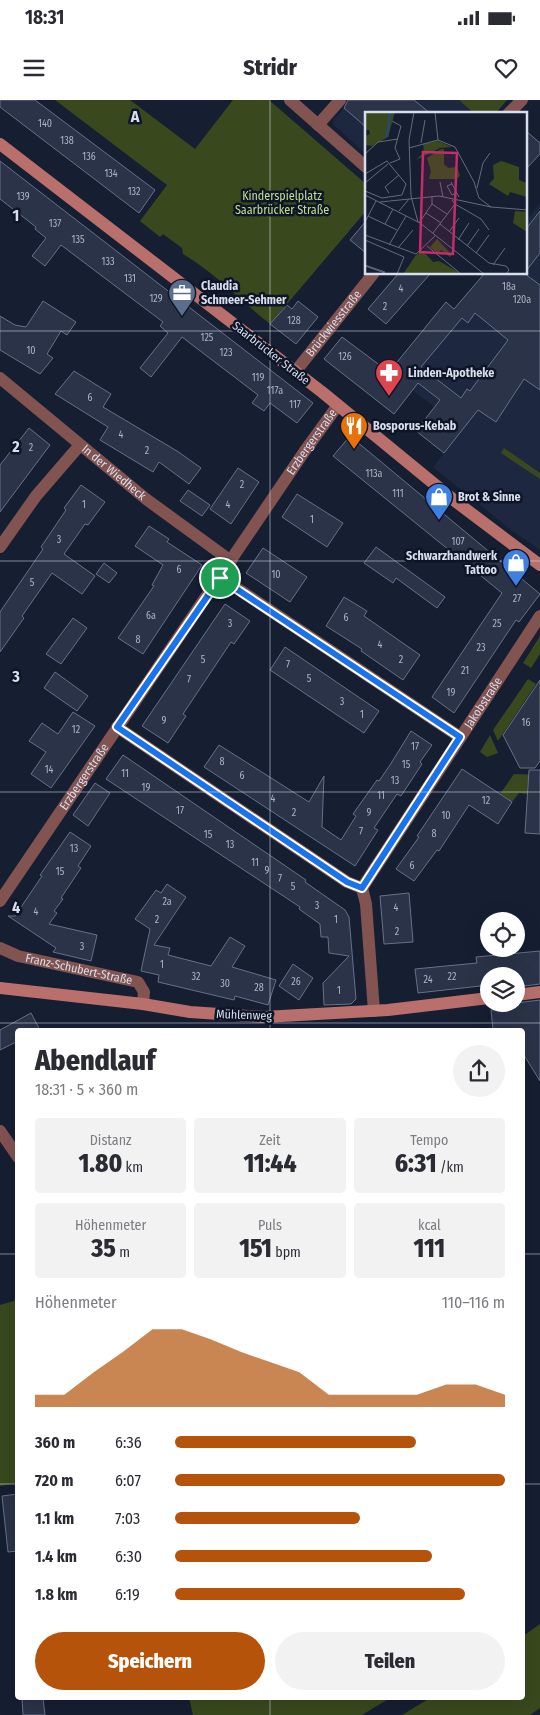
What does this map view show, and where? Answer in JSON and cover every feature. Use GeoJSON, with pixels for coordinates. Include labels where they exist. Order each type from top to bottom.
{"type":"FeatureCollection","features":[{"type":"Feature","properties":{"kind":"main road","name":"Saarbrücker Straße"},"geometry":{"type":"LineString","coordinates":[[0,144],[338,405],[455,501],[540,565]]}},
{"type":"Feature","properties":{"kind":"main road","name":"Mühlenweg"},"geometry":{"type":"LineString","coordinates":[[0,988],[143,1004],[198,1013],[264,1017],[374,1011],[480,999]]}},
{"type":"Feature","properties":{"kind":"main road"},"geometry":{"type":"LineString","coordinates":[[525,994],[540,992]]}},
{"type":"Feature","properties":{"kind":"street"},"geometry":{"type":"LineString","coordinates":[[290,100],[365,166]]}},
{"type":"Feature","properties":{"kind":"street"},"geometry":{"type":"LineString","coordinates":[[318,125],[340,100]]}},
{"type":"Feature","properties":{"kind":"street"},"geometry":{"type":"LineString","coordinates":[[510,112],[522,100]]}},
{"type":"Feature","properties":{"kind":"street","name":"Brückwiesstraße"},"geometry":{"type":"LineString","coordinates":[[295,372],[372,275]]}},
{"type":"Feature","properties":{"kind":"street","name":"In der Wiedheck"},"geometry":{"type":"LineString","coordinates":[[0,378],[146,499],[231,561]]}},
{"type":"Feature","properties":{"kind":"street","name":"Erzbergerstraße"},"geometry":{"type":"LineString","coordinates":[[2,893],[338,405]]}},
{"type":"Feature","properties":{"kind":"street"},"geometry":{"type":"LineString","coordinates":[[0,547],[36,496],[80,445]]}},
{"type":"Feature","properties":{"kind":"street"},"geometry":{"type":"LineString","coordinates":[[220,578],[460,737]]}},
{"type":"Feature","properties":{"kind":"street","name":"Jakobstraße"},"geometry":{"type":"LineString","coordinates":[[362,888],[540,616]]}},
{"type":"Feature","properties":{"kind":"street"},"geometry":{"type":"LineString","coordinates":[[117,727],[347,882],[362,888],[366,904],[374,1011]]}},
{"type":"Feature","properties":{"kind":"street","name":"Franz-Schubert-Straße"},"geometry":{"type":"LineString","coordinates":[[0,948],[18,956],[138,982],[144,992],[143,1004]]}},
{"type":"Feature","properties":{"kind":"street"},"geometry":{"type":"LineString","coordinates":[[0,1130],[15,1152]]}},
{"type":"Feature","properties":{"kind":"shaded area"},"geometry":{"type":"Polygon","coordinates":[[[351,100],[459,100],[473,112],[365,112],[365,153],[333,124],[334,119],[351,100]]]}},
{"type":"Feature","properties":{"kind":"shaded area"},"geometry":{"type":"Polygon","coordinates":[[[540,203],[540,550],[511,530],[433,467],[463,429],[389,372],[446,302],[454,309],[483,275],[528,275],[528,218],[540,203]]]}},
{"type":"Feature","properties":{"kind":"green space","name":"Kinderspielplatz Saarbrücker Straße"},"geometry":{"type":"Polygon","coordinates":[[[55,100],[130,100],[195,149],[233,100],[269,100],[365,183],[365,212],[270,324],[217,278],[183,254],[182,248],[163,234],[160,237],[140,221],[167,185],[55,100]]]}},
{"type":"Feature","properties":{"kind":"green space"},"geometry":{"type":"Polygon","coordinates":[[[459,100],[507,100],[497,112],[473,112],[459,100]]]}},
{"type":"Feature","properties":{"kind":"green space"},"geometry":{"type":"Polygon","coordinates":[[[504,448],[540,473],[540,479],[501,453],[504,448]]]}},
{"type":"Feature","properties":{"kind":"green space"},"geometry":{"type":"Polygon","coordinates":[[[540,636],[540,654],[531,668],[523,663],[540,636]]]}},
{"type":"Feature","properties":{"kind":"green space"},"geometry":{"type":"Polygon","coordinates":[[[528,679],[536,684],[498,741],[493,730],[528,679]]]}},
{"type":"Feature","properties":{"kind":"green space"},"geometry":{"type":"Polygon","coordinates":[[[490,735],[498,753],[487,757],[480,752],[490,735]]]}},
{"type":"Feature","properties":{"kind":"green space"},"geometry":{"type":"Polygon","coordinates":[[[514,774],[539,775],[539,780],[528,780],[527,794],[519,793],[512,802],[500,794],[514,774]]]}},
{"type":"Feature","properties":{"kind":"green space"},"geometry":{"type":"Polygon","coordinates":[[[15,1301],[15,1483],[0,1486],[0,1305],[15,1301]]]}},
{"type":"Feature","properties":{"kind":"green space"},"geometry":{"type":"Polygon","coordinates":[[[540,1624],[540,1708],[530,1715],[402,1715],[427,1700],[525,1700],[525,1635],[540,1624]]]}},
{"type":"Feature","properties":{"kind":"green space"},"geometry":{"type":"Polygon","coordinates":[[[189,1700],[387,1700],[362,1715],[193,1715],[189,1700]]]}},
{"type":"Feature","properties":{"kind":"building"},"geometry":{"type":"Polygon","coordinates":[[[0,100],[35,100],[155,190],[139,213],[0,107],[0,100]]]}},
{"type":"Feature","properties":{"kind":"building"},"geometry":{"type":"Polygon","coordinates":[[[348,100],[414,100],[429,112],[365,112],[365,126],[344,108],[348,100]]]}},
{"type":"Feature","properties":{"kind":"building"},"geometry":{"type":"Polygon","coordinates":[[[528,133],[540,143],[540,154],[528,167],[528,133]]]}},
{"type":"Feature","properties":{"kind":"building"},"geometry":{"type":"Polygon","coordinates":[[[0,161],[313,403],[297,423],[270,403],[264,411],[252,403],[258,395],[182,337],[151,377],[140,368],[168,333],[160,326],[163,322],[61,245],[45,266],[32,256],[46,238],[35,229],[36,227],[0,199],[0,161]]]}},
{"type":"Feature","properties":{"kind":"building"},"geometry":{"type":"Polygon","coordinates":[[[540,211],[540,253],[528,268],[528,226],[540,211]]]}},
{"type":"Feature","properties":{"kind":"building"},"geometry":{"type":"Polygon","coordinates":[[[365,222],[365,252],[350,240],[365,222]]]}},
{"type":"Feature","properties":{"kind":"building"},"geometry":{"type":"Polygon","coordinates":[[[397,275],[429,275],[386,324],[368,309],[397,275]]]}},
{"type":"Feature","properties":{"kind":"building"},"geometry":{"type":"Polygon","coordinates":[[[483,275],[526,275],[540,285],[540,390],[524,379],[496,422],[478,410],[444,453],[416,431],[440,400],[418,383],[394,414],[324,359],[342,337],[389,372],[446,302],[454,309],[483,275]],[[475,313],[468,323],[462,318],[421,367],[461,398],[467,389],[470,391],[508,340],[475,313]]]}},
{"type":"Feature","properties":{"kind":"building"},"geometry":{"type":"Polygon","coordinates":[[[43,301],[76,322],[67,335],[61,331],[47,354],[53,358],[40,374],[0,350],[0,316],[15,325],[26,327],[43,301]]]}},
{"type":"Feature","properties":{"kind":"building"},"geometry":{"type":"Polygon","coordinates":[[[298,301],[318,317],[296,344],[270,324],[287,305],[292,309],[298,301]]]}},
{"type":"Feature","properties":{"kind":"building"},"geometry":{"type":"Polygon","coordinates":[[[74,371],[111,394],[103,407],[177,451],[201,468],[189,484],[159,462],[153,472],[100,440],[108,427],[55,394],[74,371]]]}},
{"type":"Feature","properties":{"kind":"building"},"geometry":{"type":"Polygon","coordinates":[[[29,428],[50,445],[0,512],[0,465],[29,428]]]}},
{"type":"Feature","properties":{"kind":"building"},"geometry":{"type":"Polygon","coordinates":[[[350,436],[540,594],[519,622],[516,620],[454,713],[432,697],[502,593],[333,456],[350,436]]]}},
{"type":"Feature","properties":{"kind":"building"},"geometry":{"type":"Polygon","coordinates":[[[238,468],[259,482],[231,524],[210,509],[238,468]]]}},
{"type":"Feature","properties":{"kind":"building"},"geometry":{"type":"Polygon","coordinates":[[[81,485],[105,502],[88,525],[85,524],[64,554],[95,576],[82,594],[52,573],[0,652],[0,612],[43,549],[41,547],[66,510],[64,508],[81,485]]]}},
{"type":"Feature","properties":{"kind":"building"},"geometry":{"type":"Polygon","coordinates":[[[188,490],[210,505],[202,516],[180,501],[188,490]]]}},
{"type":"Feature","properties":{"kind":"building"},"geometry":{"type":"Polygon","coordinates":[[[297,494],[343,523],[327,547],[282,517],[297,494]]]}},
{"type":"Feature","properties":{"kind":"building"},"geometry":{"type":"Polygon","coordinates":[[[149,526],[169,539],[167,542],[202,565],[143,654],[118,638],[154,586],[152,585],[163,565],[135,546],[149,526]]]}},
{"type":"Feature","properties":{"kind":"building"},"geometry":{"type":"Polygon","coordinates":[[[376,547],[445,597],[437,608],[396,578],[393,583],[364,563],[376,547]]]}},
{"type":"Feature","properties":{"kind":"building"},"geometry":{"type":"Polygon","coordinates":[[[263,548],[307,577],[290,602],[246,573],[263,548]]]}},
{"type":"Feature","properties":{"kind":"building"},"geometry":{"type":"Polygon","coordinates":[[[104,563],[117,573],[109,583],[96,574],[104,563]]]}},
{"type":"Feature","properties":{"kind":"building"},"geometry":{"type":"Polygon","coordinates":[[[344,597],[367,611],[364,616],[420,655],[403,680],[361,651],[362,649],[326,626],[344,597]]]}},
{"type":"Feature","properties":{"kind":"building"},"geometry":{"type":"Polygon","coordinates":[[[225,604],[250,621],[234,644],[231,642],[183,714],[186,716],[168,743],[142,726],[225,604]]]}},
{"type":"Feature","properties":{"kind":"building"},"geometry":{"type":"Polygon","coordinates":[[[73,618],[87,628],[61,664],[46,654],[73,618]]]}},
{"type":"Feature","properties":{"kind":"building"},"geometry":{"type":"Polygon","coordinates":[[[285,647],[379,711],[364,733],[270,670],[285,647]]]}},
{"type":"Feature","properties":{"kind":"building"},"geometry":{"type":"Polygon","coordinates":[[[55,672],[88,696],[77,711],[44,688],[55,672]]]}},
{"type":"Feature","properties":{"kind":"building"},"geometry":{"type":"Polygon","coordinates":[[[540,680],[540,761],[535,768],[520,768],[503,735],[540,680]]]}},
{"type":"Feature","properties":{"kind":"building"},"geometry":{"type":"Polygon","coordinates":[[[73,712],[95,726],[51,788],[31,774],[46,752],[29,741],[42,723],[58,734],[73,712]]]}},
{"type":"Feature","properties":{"kind":"building"},"geometry":{"type":"Polygon","coordinates":[[[411,731],[432,745],[401,796],[397,794],[374,828],[378,830],[355,866],[204,767],[219,745],[309,802],[324,776],[322,827],[341,840],[356,816],[353,814],[377,780],[379,781],[411,731]]]}},
{"type":"Feature","properties":{"kind":"building"},"geometry":{"type":"Polygon","coordinates":[[[123,755],[306,880],[305,882],[345,910],[349,917],[356,999],[351,1004],[324,1005],[323,983],[349,956],[329,953],[328,937],[321,937],[320,924],[299,909],[300,907],[106,779],[123,755]]]}},
{"type":"Feature","properties":{"kind":"building"},"geometry":{"type":"Polygon","coordinates":[[[462,769],[512,802],[498,824],[469,805],[439,851],[437,850],[414,881],[396,869],[419,837],[417,836],[462,769]]]}},
{"type":"Feature","properties":{"kind":"building"},"geometry":{"type":"Polygon","coordinates":[[[529,770],[540,770],[540,834],[525,833],[529,770]]]}},
{"type":"Feature","properties":{"kind":"building"},"geometry":{"type":"Polygon","coordinates":[[[95,783],[110,793],[88,826],[73,815],[95,783]]]}},
{"type":"Feature","properties":{"kind":"building"},"geometry":{"type":"Polygon","coordinates":[[[70,832],[91,846],[78,866],[81,868],[61,898],[63,899],[54,911],[57,913],[49,924],[97,935],[91,961],[53,952],[56,948],[8,916],[15,916],[42,876],[40,875],[70,832]]]}},
{"type":"Feature","properties":{"kind":"building"},"geometry":{"type":"Polygon","coordinates":[[[167,884],[186,897],[154,945],[170,948],[168,955],[211,966],[230,937],[245,946],[232,967],[276,980],[268,1005],[235,996],[234,1000],[158,982],[159,975],[141,971],[150,929],[135,919],[156,890],[161,893],[167,884]]]}},
{"type":"Feature","properties":{"kind":"building"},"geometry":{"type":"Polygon","coordinates":[[[409,893],[413,942],[384,944],[380,896],[409,893]]]}},
{"type":"Feature","properties":{"kind":"building"},"geometry":{"type":"Polygon","coordinates":[[[540,951],[540,984],[525,986],[525,967],[480,967],[480,986],[418,993],[415,969],[477,963],[476,957],[525,957],[525,952],[540,951]]]}},
{"type":"Feature","properties":{"kind":"building"},"geometry":{"type":"Polygon","coordinates":[[[293,964],[313,978],[299,1000],[279,986],[293,964]]]}},
{"type":"Feature","properties":{"kind":"building"},"geometry":{"type":"Polygon","coordinates":[[[540,1000],[540,1081],[525,1057],[525,1028],[493,1028],[491,1012],[525,1012],[525,1002],[540,1000]]]}},
{"type":"Feature","properties":{"kind":"building"},"geometry":{"type":"Polygon","coordinates":[[[31,1013],[39,1028],[15,1028],[15,1042],[0,1050],[0,1030],[31,1013]]]}},
{"type":"Feature","properties":{"kind":"building"},"geometry":{"type":"Polygon","coordinates":[[[15,1494],[15,1551],[8,1552],[2,1496],[15,1494]]]}},
{"type":"Feature","properties":{"kind":"building"},"geometry":{"type":"Polygon","coordinates":[[[22,1700],[43,1700],[45,1715],[23,1715],[22,1700]]]}},
{"type":"Feature","properties":{"kind":"place","name":"Claudia Schmeer-Sehmer"},"geometry":{"type":"Point","coordinates":[182,317]}},
{"type":"Feature","properties":{"kind":"place","name":"Linden-Apotheke"},"geometry":{"type":"Point","coordinates":[389,397]}},
{"type":"Feature","properties":{"kind":"place","name":"Bosporus-Kebab"},"geometry":{"type":"Point","coordinates":[354,450]}},
{"type":"Feature","properties":{"kind":"place","name":"Brot & Sinne"},"geometry":{"type":"Point","coordinates":[439,521]}},
{"type":"Feature","properties":{"kind":"place","name":"Schwarzhandwerk Tattoo"},"geometry":{"type":"Point","coordinates":[516,587]}},
{"type":"Feature","properties":{"kind":"route"},"geometry":{"type":"LineString","coordinates":[[220,578],[460,737],[362,888],[347,882],[117,727],[220,578]]}}]}
